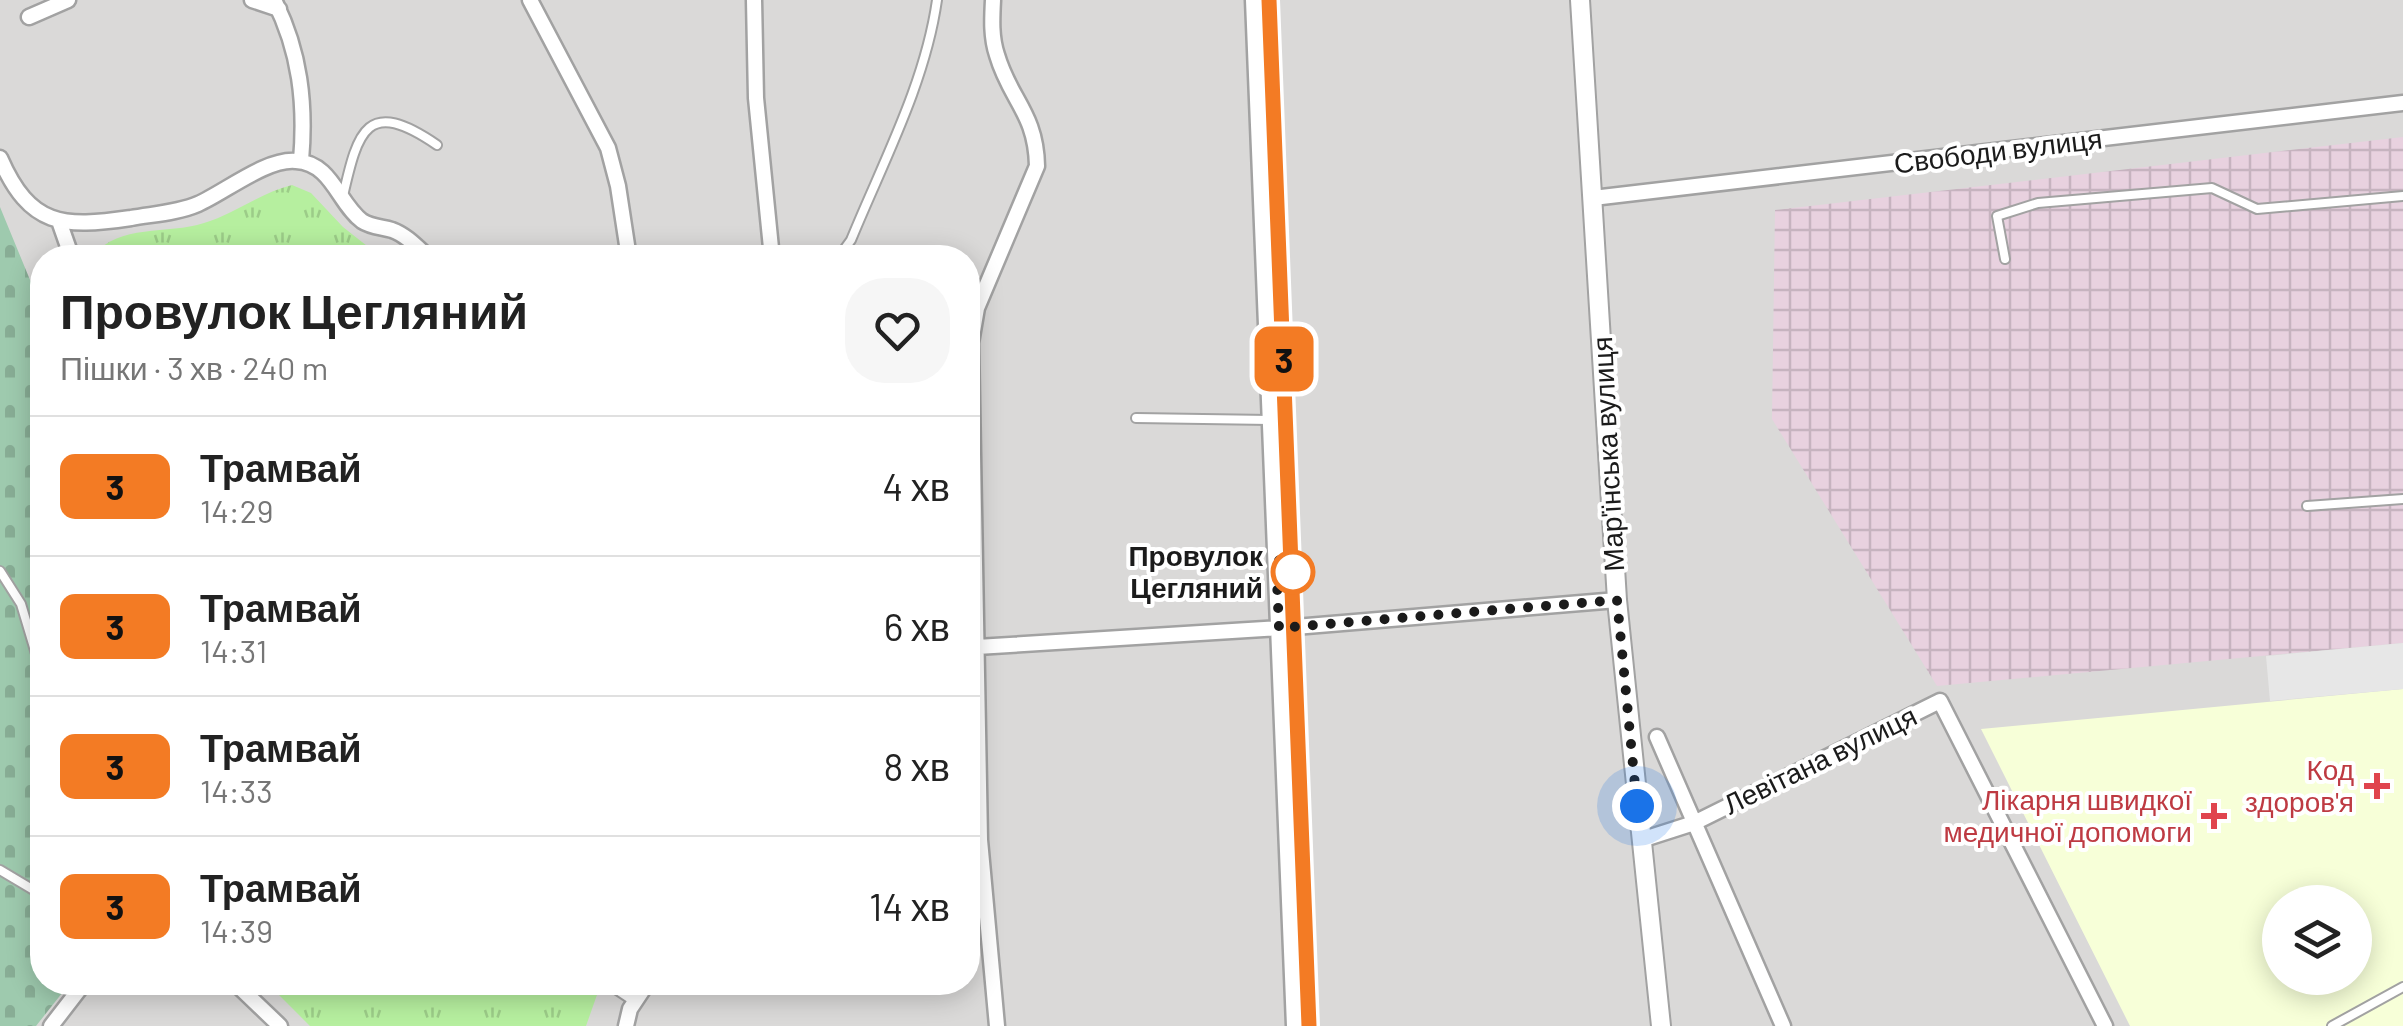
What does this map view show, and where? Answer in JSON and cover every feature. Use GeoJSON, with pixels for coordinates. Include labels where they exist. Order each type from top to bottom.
{"type":"FeatureCollection","features":[{"type":"Feature","properties":{"kind":"street"},"geometry":{"type":"LineString","coordinates":[[28,17],[68,0]]}},
{"type":"Feature","properties":{"kind":"street"},"geometry":{"type":"LineString","coordinates":[[252,0],[277,4],[286,22],[302,81],[301,161]]}},
{"type":"Feature","properties":{"kind":"street"},"geometry":{"type":"LineString","coordinates":[[530,0],[608,148],[627,245]]}},
{"type":"Feature","properties":{"kind":"street"},"geometry":{"type":"LineString","coordinates":[[754,0],[756,98],[771,245]]}},
{"type":"Feature","properties":{"kind":"street"},"geometry":{"type":"LineString","coordinates":[[980,303],[1038,166],[1030,120],[997,56],[992,29],[993,0]]}},
{"type":"Feature","properties":{"kind":"street"},"geometry":{"type":"LineString","coordinates":[[1252,0],[1294,1026]]}},
{"type":"Feature","properties":{"kind":"street","name":"Мар'їнська вулиця"},"geometry":{"type":"LineString","coordinates":[[1580,0],[1617,600],[1662,1026]]}},
{"type":"Feature","properties":{"kind":"street","name":"Свободи вулиця"},"geometry":{"type":"LineString","coordinates":[[1593,198],[2403,103]]}},
{"type":"Feature","properties":{"kind":"street"},"geometry":{"type":"LineString","coordinates":[[0,158],[22,194],[39,211],[81,226],[184,210],[273,165],[286,160],[301,161],[316,167],[362,220],[401,234],[413,245]]}},
{"type":"Feature","properties":{"kind":"street"},"geometry":{"type":"LineString","coordinates":[[59,221],[67,245]]}},
{"type":"Feature","properties":{"kind":"street"},"geometry":{"type":"LineString","coordinates":[[980,647],[1279,628],[1617,600]]}},
{"type":"Feature","properties":{"kind":"street","name":"Левітана вулиця"},"geometry":{"type":"LineString","coordinates":[[1640,840],[1694,823],[1940,702],[2105,1026]]}},
{"type":"Feature","properties":{"kind":"street"},"geometry":{"type":"LineString","coordinates":[[1656,738],[1783,1026]]}},
{"type":"Feature","properties":{"kind":"street"},"geometry":{"type":"LineString","coordinates":[[980,889],[997,1026]]}},
{"type":"Feature","properties":{"kind":"street"},"geometry":{"type":"LineString","coordinates":[[52,1026],[75,995]]}},
{"type":"Feature","properties":{"kind":"street"},"geometry":{"type":"LineString","coordinates":[[248,995],[280,1026]]}},
{"type":"Feature","properties":{"kind":"street"},"geometry":{"type":"LineString","coordinates":[[626,1026],[640,995]]}},
{"type":"Feature","properties":{"kind":"lane"},"geometry":{"type":"LineString","coordinates":[[848,245],[921,70],[937,0]]}},
{"type":"Feature","properties":{"kind":"lane"},"geometry":{"type":"LineString","coordinates":[[343,197],[354,145],[378,124],[410,126],[437,145]]}},
{"type":"Feature","properties":{"kind":"lane"},"geometry":{"type":"LineString","coordinates":[[2005,259],[1997,216],[2038,203],[2212,188],[2257,209],[2403,196]]}},
{"type":"Feature","properties":{"kind":"lane"},"geometry":{"type":"LineString","coordinates":[[1136,418],[1270,420]]}},
{"type":"Feature","properties":{"kind":"lane"},"geometry":{"type":"LineString","coordinates":[[2307,506],[2403,499]]}},
{"type":"Feature","properties":{"kind":"lane"},"geometry":{"type":"LineString","coordinates":[[0,572],[21,604],[30,634]]}},
{"type":"Feature","properties":{"kind":"lane"},"geometry":{"type":"LineString","coordinates":[[0,870],[30,888]]}},
{"type":"Feature","properties":{"kind":"lane"},"geometry":{"type":"LineString","coordinates":[[2332,1026],[2403,987]]}},
{"type":"Feature","properties":{"kind":"lane"},"geometry":{"type":"LineString","coordinates":[[624,995],[635,1002]]}},
{"type":"Feature","properties":{"kind":"shaded area"},"geometry":{"type":"Polygon","coordinates":[[[0,0],[1570,0],[1614,611],[1658,1026],[0,1026],[0,0]]]}},
{"type":"Feature","properties":{"kind":"shaded area"},"geometry":{"type":"Polygon","coordinates":[[[1583,0],[2403,0],[2403,1026],[1671,1026],[1626,605],[1583,0]]]}},
{"type":"Feature","properties":{"kind":"shaded area"},"geometry":{"type":"Polygon","coordinates":[[[2403,137],[2403,643],[1937,686],[1772,419],[1775,210],[2403,137]]]}},
{"type":"Feature","properties":{"kind":"shaded area"},"geometry":{"type":"Polygon","coordinates":[[[2403,643],[2403,689],[2270,701],[2266,656],[2403,643]]]}},
{"type":"Feature","properties":{"kind":"shaded area","name":"Лікарня швидкої медичної допомоги"},"geometry":{"type":"Polygon","coordinates":[[[2403,689],[2403,1026],[2130,1026],[1981,729],[2403,689]]]}},
{"type":"Feature","properties":{"kind":"green space"},"geometry":{"type":"Polygon","coordinates":[[[292,185],[311,193],[366,245],[105,245],[129,234],[204,223],[292,185]]]}},
{"type":"Feature","properties":{"kind":"green space"},"geometry":{"type":"Polygon","coordinates":[[[0,207],[30,280],[30,995],[61,995],[36,1026],[0,1026],[0,207]]]}},
{"type":"Feature","properties":{"kind":"green space"},"geometry":{"type":"Polygon","coordinates":[[[279,995],[597,995],[586,1026],[310,1026],[279,995]]]}},
{"type":"Feature","properties":{"kind":"tram line"},"geometry":{"type":"LineString","coordinates":[[1261,0],[1302,1026]]}},
{"type":"Feature","properties":{"kind":"tram line","name":"3"},"geometry":{"type":"LineString","coordinates":[[1269,0],[1309,1026]]}},
{"type":"Feature","properties":{"kind":"place","name":"Провулок Цегляний"},"geometry":{"type":"Point","coordinates":[1293,572]}},
{"type":"Feature","properties":{"kind":"place","name":"Код здоров'я"},"geometry":{"type":"Point","coordinates":[2377,786]}},
{"type":"Feature","properties":{"kind":"place","name":"Лікарня швидкої медичної допомоги"},"geometry":{"type":"Point","coordinates":[2214,816]}},
{"type":"Feature","properties":{"kind":"route"},"geometry":{"type":"LineString","coordinates":[[1293,572],[1276,558],[1279,628],[1617,600],[1637,806]]}}]}
